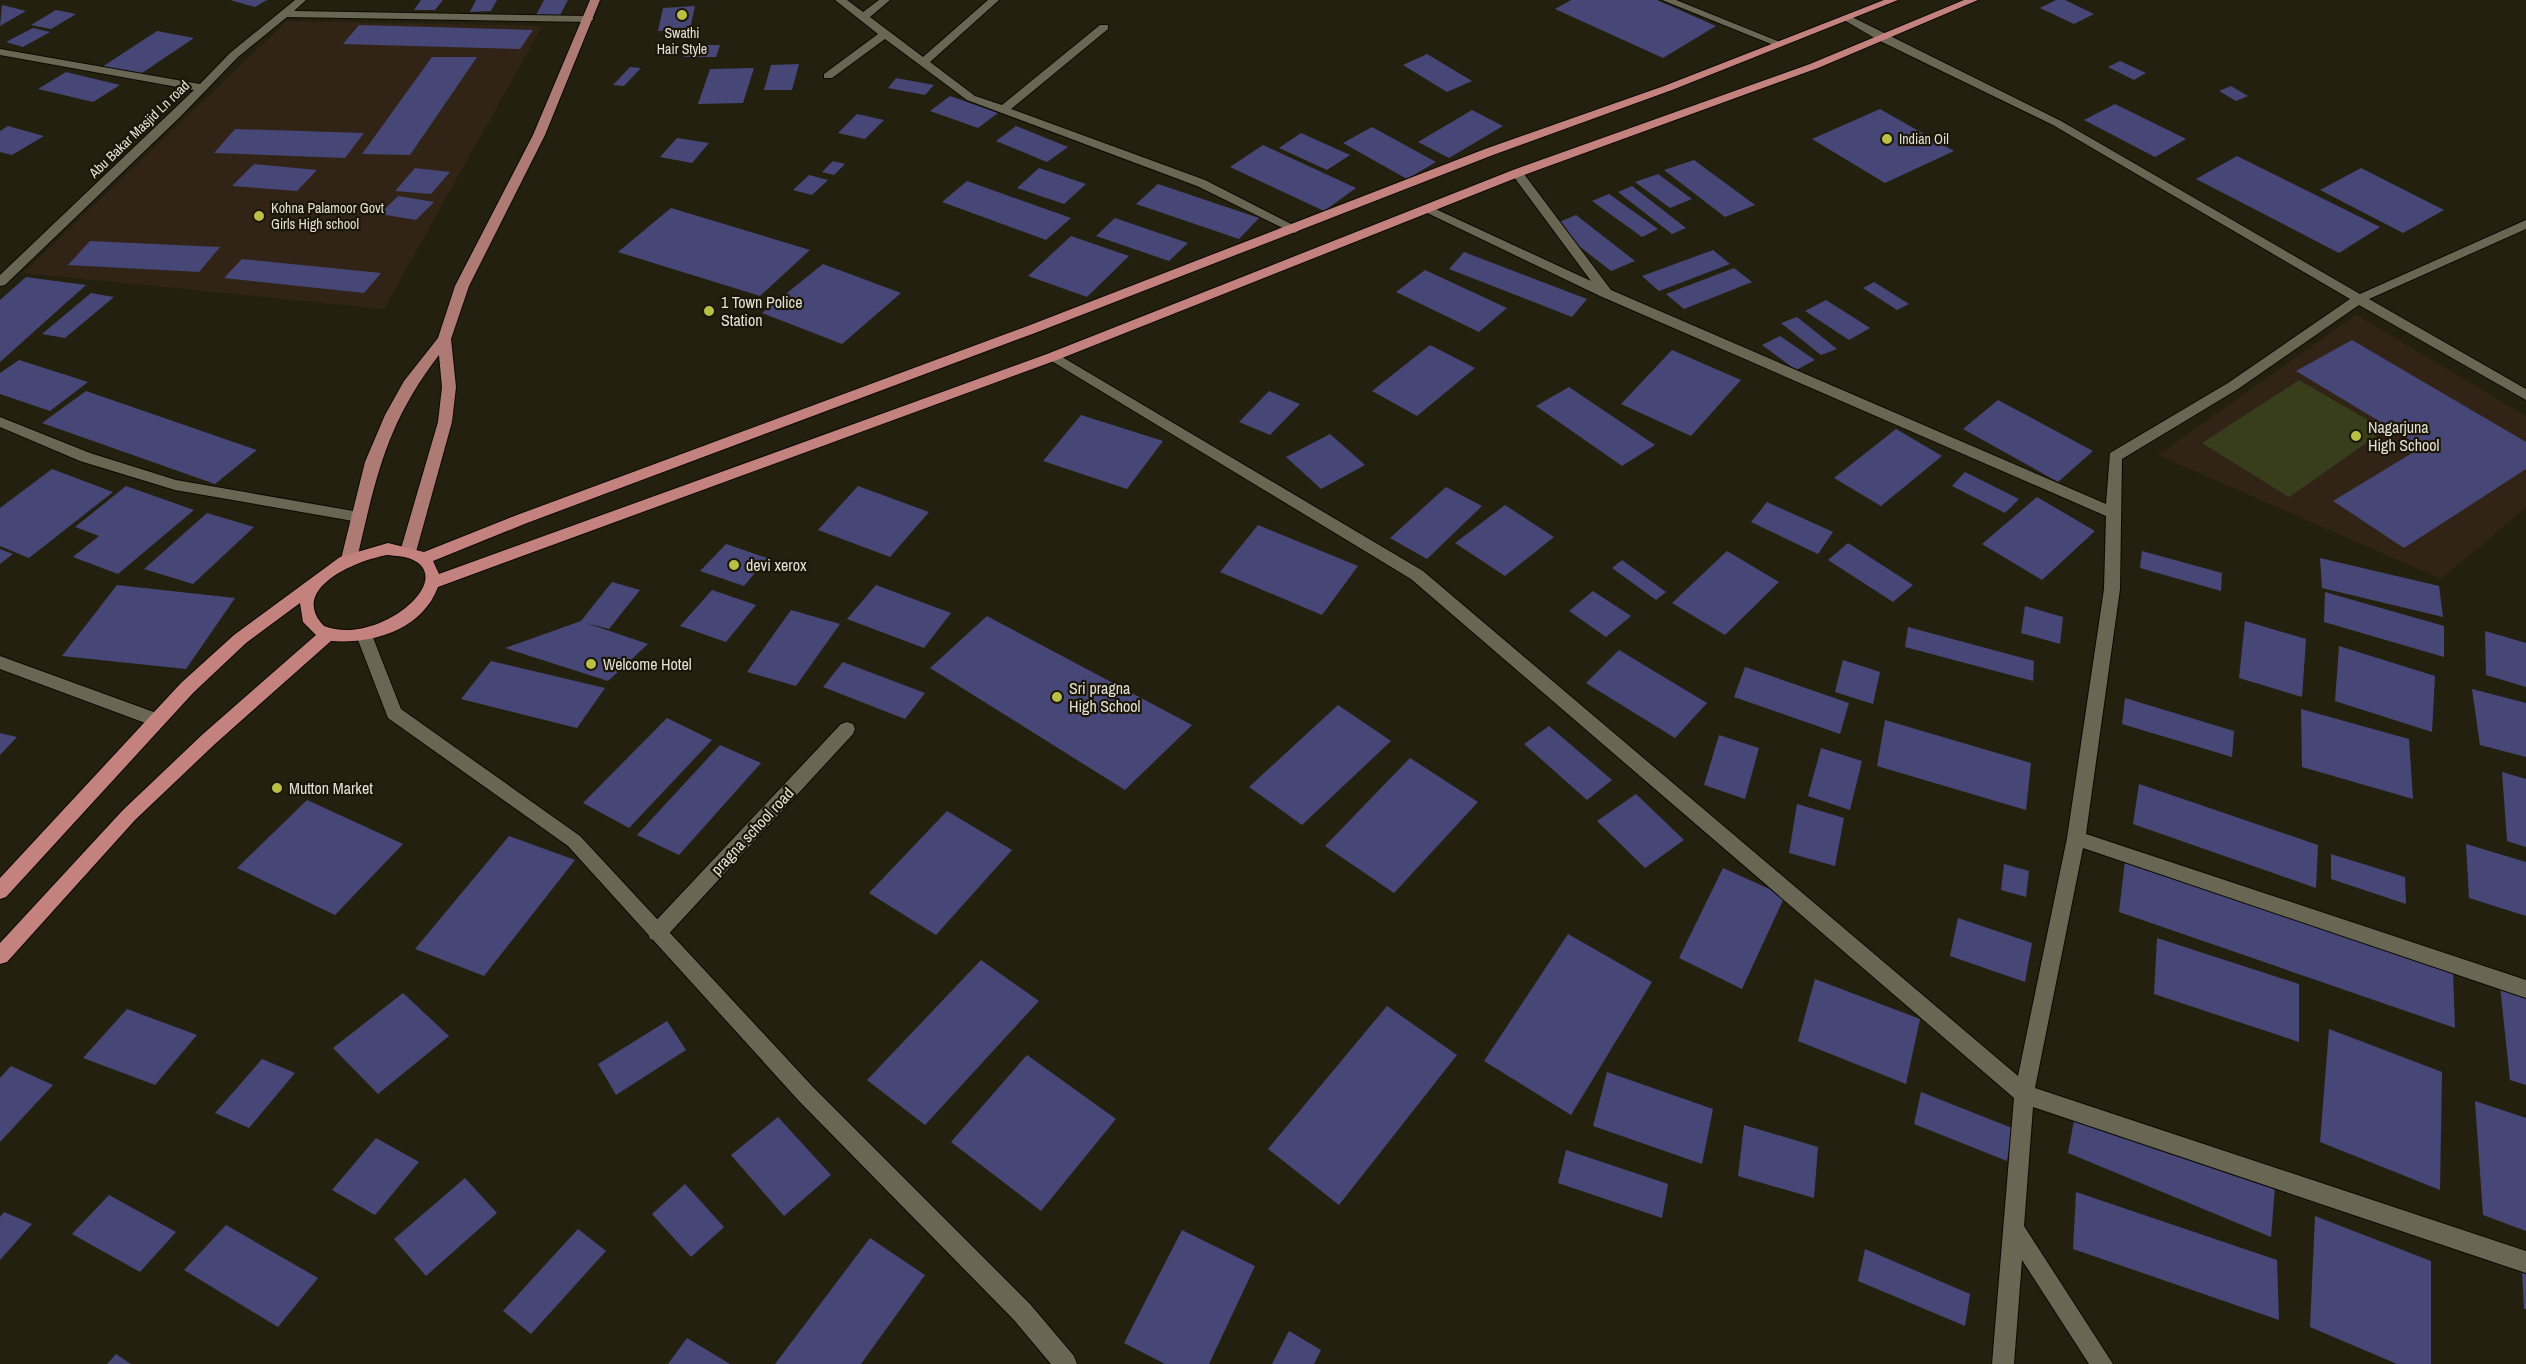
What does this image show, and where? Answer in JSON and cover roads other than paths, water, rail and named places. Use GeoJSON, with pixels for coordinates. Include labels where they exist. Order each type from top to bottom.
{"type":"FeatureCollection","features":[{"type":"Feature","properties":{"kind":"highway"},"geometry":{"type":"LineString","coordinates":[[415,556],[522,519],[1295,229],[1489,152],[1893,0]]}},
{"type":"Feature","properties":{"kind":"highway"},"geometry":{"type":"LineString","coordinates":[[432,584],[1052,357],[1517,173],[1814,66],[1973,0]]}},
{"type":"Feature","properties":{"kind":"highway"},"geometry":{"type":"LineString","coordinates":[[0,891],[156,720],[240,639],[331,569],[349,559],[388,549],[415,556],[430,570],[432,584],[424,600],[409,616],[387,628],[364,635],[327,635],[309,621],[306,609],[309,595],[318,581]]}},
{"type":"Feature","properties":{"kind":"highway"},"geometry":{"type":"LineString","coordinates":[[0,956],[129,815],[209,739],[327,635]]}},
{"type":"Feature","properties":{"kind":"main road"},"geometry":{"type":"LineString","coordinates":[[349,559],[372,462],[392,415],[409,384],[444,339],[462,286],[539,135],[595,0]]}},
{"type":"Feature","properties":{"kind":"main road"},"geometry":{"type":"LineString","coordinates":[[415,556],[445,422],[449,387],[444,339]]}},
{"type":"Feature","properties":{"kind":"street","name":"Abu Bakar Masjid Ln road"},"geometry":{"type":"LineString","coordinates":[[2,278],[203,88],[234,55],[301,0]]}},
{"type":"Feature","properties":{"kind":"street"},"geometry":{"type":"LineString","coordinates":[[840,0],[971,98],[1201,183],[1295,229]]}},
{"type":"Feature","properties":{"kind":"street"},"geometry":{"type":"LineString","coordinates":[[863,18],[885,0]]}},
{"type":"Feature","properties":{"kind":"street"},"geometry":{"type":"LineString","coordinates":[[923,63],[994,0]]}},
{"type":"Feature","properties":{"kind":"street"},"geometry":{"type":"LineString","coordinates":[[1667,0],[1780,44]]}},
{"type":"Feature","properties":{"kind":"street"},"geometry":{"type":"LineString","coordinates":[[284,14],[589,19]]}},
{"type":"Feature","properties":{"kind":"street"},"geometry":{"type":"LineString","coordinates":[[1848,18],[1882,38],[2057,123],[2526,395]]}},
{"type":"Feature","properties":{"kind":"street"},"geometry":{"type":"LineString","coordinates":[[1003,110],[1104,27]]}},
{"type":"Feature","properties":{"kind":"street"},"geometry":{"type":"LineString","coordinates":[[828,76],[885,34]]}},
{"type":"Feature","properties":{"kind":"street"},"geometry":{"type":"LineString","coordinates":[[0,52],[203,88]]}},
{"type":"Feature","properties":{"kind":"street"},"geometry":{"type":"LineString","coordinates":[[1517,173],[1606,293]]}},
{"type":"Feature","properties":{"kind":"street"},"geometry":{"type":"LineString","coordinates":[[1425,209],[1606,293],[2114,513]]}},
{"type":"Feature","properties":{"kind":"street"},"geometry":{"type":"LineString","coordinates":[[2003,1364],[2024,1094],[2076,838],[2112,589],[2115,457],[2233,386],[2360,299],[2526,224]]}},
{"type":"Feature","properties":{"kind":"street"},"geometry":{"type":"LineString","coordinates":[[1052,357],[1417,575],[2024,1094],[2526,1262]]}},
{"type":"Feature","properties":{"kind":"street"},"geometry":{"type":"LineString","coordinates":[[0,422],[84,457],[175,485],[359,517]]}},
{"type":"Feature","properties":{"kind":"street"},"geometry":{"type":"LineString","coordinates":[[364,635],[394,713],[574,841],[806,1094],[1022,1312],[1066,1364]]}},
{"type":"Feature","properties":{"kind":"street"},"geometry":{"type":"LineString","coordinates":[[0,662],[156,720]]}},
{"type":"Feature","properties":{"kind":"street","name":"pragna school road"},"geometry":{"type":"LineString","coordinates":[[657,933],[847,729]]}},
{"type":"Feature","properties":{"kind":"street"},"geometry":{"type":"LineString","coordinates":[[2076,838],[2526,989]]}},
{"type":"Feature","properties":{"kind":"street"},"geometry":{"type":"LineString","coordinates":[[2014,1229],[2102,1364]]}},
{"type":"Feature","properties":{"kind":"place","name":"Swathi Hair Style"},"geometry":{"type":"Point","coordinates":[682,15]}},
{"type":"Feature","properties":{"kind":"place","name":"Indian Oil"},"geometry":{"type":"Point","coordinates":[1887,139]}},
{"type":"Feature","properties":{"kind":"place","name":"Kohna Palamoor Govt Girls High school"},"geometry":{"type":"Point","coordinates":[259,216]}},
{"type":"Feature","properties":{"kind":"place","name":"1 Town Police Station"},"geometry":{"type":"Point","coordinates":[709,311]}},
{"type":"Feature","properties":{"kind":"place","name":"Nagarjuna High School"},"geometry":{"type":"Point","coordinates":[2356,436]}},
{"type":"Feature","properties":{"kind":"place","name":"devi xerox"},"geometry":{"type":"Point","coordinates":[734,565]}},
{"type":"Feature","properties":{"kind":"place","name":"Welcome Hotel"},"geometry":{"type":"Point","coordinates":[591,664]}},
{"type":"Feature","properties":{"kind":"place","name":"Sri pragna High School"},"geometry":{"type":"Point","coordinates":[1057,697]}},
{"type":"Feature","properties":{"kind":"place","name":"Mutton Market"},"geometry":{"type":"Point","coordinates":[277,788]}}]}
